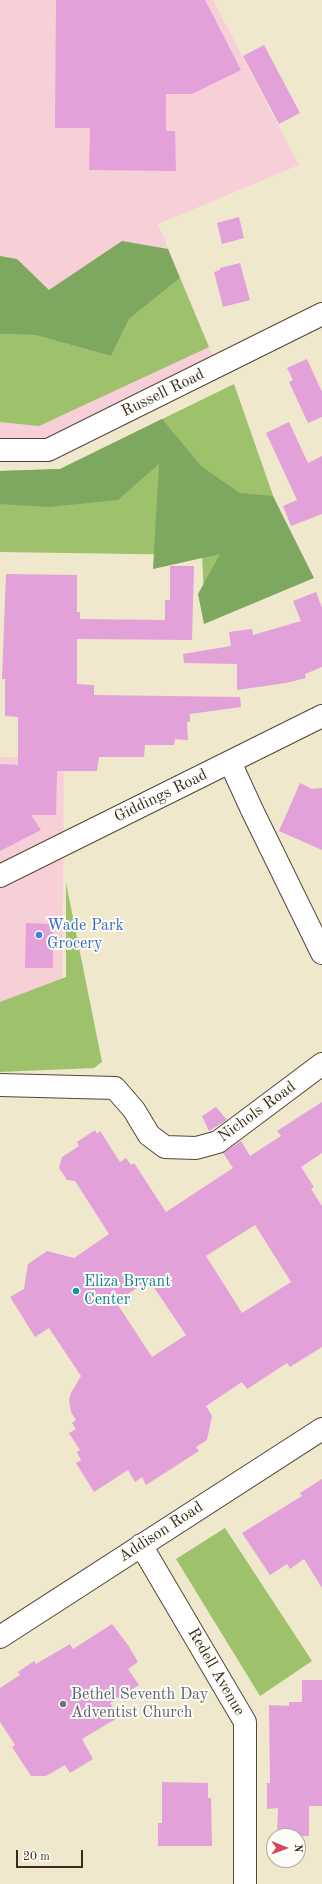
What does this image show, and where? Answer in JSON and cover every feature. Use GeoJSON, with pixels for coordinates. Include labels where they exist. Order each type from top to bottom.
{"type":"FeatureCollection","features":[{"type":"Feature","properties":{"kind":"street","name":"Russell Road"},"geometry":{"type":"LineString","coordinates":[[0,450],[48,450],[322,314]]}},
{"type":"Feature","properties":{"kind":"street","name":"Giddings Road"},"geometry":{"type":"LineString","coordinates":[[0,876],[322,716]]}},
{"type":"Feature","properties":{"kind":"street"},"geometry":{"type":"LineString","coordinates":[[230,762],[322,953]]}},
{"type":"Feature","properties":{"kind":"street","name":"Nichols Road"},"geometry":{"type":"LineString","coordinates":[[0,1085],[115,1088],[134,1110],[149,1135],[165,1147],[196,1148],[218,1142],[322,1064]]}},
{"type":"Feature","properties":{"kind":"street","name":"Addison Road"},"geometry":{"type":"LineString","coordinates":[[0,1637],[141,1544],[322,1429]]}},
{"type":"Feature","properties":{"kind":"street","name":"Redell Avenue"},"geometry":{"type":"LineString","coordinates":[[141,1544],[245,1722],[245,1884]]}},
{"type":"Feature","properties":{"kind":"shaded area"},"geometry":{"type":"Polygon","coordinates":[[[0,0],[213,0],[299,165],[158,224],[217,366],[48,450],[0,450],[0,0]]]}},
{"type":"Feature","properties":{"kind":"shaded area"},"geometry":{"type":"Polygon","coordinates":[[[0,757],[64,758],[62,1012],[0,1012],[0,757]]]}},
{"type":"Feature","properties":{"kind":"green space"},"geometry":{"type":"Polygon","coordinates":[[[122,241],[168,249],[180,278],[129,319],[111,356],[35,335],[0,334],[0,256],[17,259],[49,290],[122,241]]]}},
{"type":"Feature","properties":{"kind":"green space"},"geometry":{"type":"Polygon","coordinates":[[[180,278],[209,347],[39,426],[0,422],[0,334],[35,335],[111,356],[129,319],[180,278]]]}},
{"type":"Feature","properties":{"kind":"green space"},"geometry":{"type":"Polygon","coordinates":[[[234,384],[299,570],[205,617],[202,555],[0,552],[0,471],[60,469],[234,384]]]}},
{"type":"Feature","properties":{"kind":"green space"},"geometry":{"type":"Polygon","coordinates":[[[162,419],[202,467],[240,493],[273,496],[314,578],[204,624],[198,594],[220,554],[153,569],[159,464],[118,500],[48,507],[0,504],[0,471],[60,469],[162,419]]]}},
{"type":"Feature","properties":{"kind":"green space"},"geometry":{"type":"Polygon","coordinates":[[[66,883],[102,1062],[94,1068],[0,1072],[0,1002],[66,977],[66,883]]]}},
{"type":"Feature","properties":{"kind":"green space"},"geometry":{"type":"Polygon","coordinates":[[[225,1528],[312,1661],[260,1696],[176,1559],[225,1528]]]}},
{"type":"Feature","properties":{"kind":"building"},"geometry":{"type":"Polygon","coordinates":[[[56,0],[205,0],[241,70],[192,94],[166,94],[166,131],[175,131],[176,171],[89,170],[90,128],[55,128],[56,0]]]}},
{"type":"Feature","properties":{"kind":"building"},"geometry":{"type":"Polygon","coordinates":[[[264,45],[300,113],[279,124],[243,56],[264,45]]]}},
{"type":"Feature","properties":{"kind":"building"},"geometry":{"type":"Polygon","coordinates":[[[239,217],[244,238],[222,244],[217,223],[239,217]]]}},
{"type":"Feature","properties":{"kind":"building"},"geometry":{"type":"Polygon","coordinates":[[[240,263],[250,300],[223,307],[214,272],[220,270],[220,268],[240,263]]]}},
{"type":"Feature","properties":{"kind":"building"},"geometry":{"type":"Polygon","coordinates":[[[307,359],[322,392],[322,417],[308,423],[289,382],[293,380],[287,368],[307,359]]]}},
{"type":"Feature","properties":{"kind":"building"},"geometry":{"type":"Polygon","coordinates":[[[289,422],[308,463],[322,456],[322,514],[291,526],[283,506],[297,500],[266,433],[289,422]]]}},
{"type":"Feature","properties":{"kind":"building"},"geometry":{"type":"Polygon","coordinates":[[[170,566],[194,566],[192,640],[77,639],[77,684],[94,685],[94,695],[240,697],[241,707],[190,714],[190,722],[187,722],[188,740],[175,739],[174,745],[145,745],[144,757],[99,757],[97,771],[57,771],[56,815],[31,815],[41,830],[0,851],[0,764],[18,765],[18,717],[5,716],[5,679],[2,679],[6,574],[77,575],[77,612],[80,612],[80,619],[165,620],[165,600],[170,600],[170,566]]]}},
{"type":"Feature","properties":{"kind":"building"},"geometry":{"type":"Polygon","coordinates":[[[316,592],[322,608],[322,667],[305,674],[306,678],[286,683],[237,690],[237,664],[184,663],[183,654],[231,646],[229,632],[252,629],[253,635],[301,621],[293,601],[316,592]]]}},
{"type":"Feature","properties":{"kind":"building"},"geometry":{"type":"Polygon","coordinates":[[[300,783],[312,789],[322,788],[322,850],[279,831],[300,783]]]}},
{"type":"Feature","properties":{"kind":"building","name":"Wade Park Grocery"},"geometry":{"type":"Polygon","coordinates":[[[26,923],[53,924],[53,968],[25,968],[26,923]]]}},
{"type":"Feature","properties":{"kind":"building","name":"Eliza Bryant Center"},"geometry":{"type":"Polygon","coordinates":[[[322,1102],[322,1153],[301,1167],[314,1187],[311,1189],[322,1206],[322,1347],[290,1367],[287,1363],[247,1389],[242,1382],[206,1406],[212,1416],[207,1440],[196,1447],[199,1451],[146,1485],[142,1477],[135,1482],[128,1470],[94,1492],[76,1463],[81,1460],[77,1452],[80,1450],[69,1433],[76,1429],[72,1423],[76,1420],[71,1412],[69,1400],[71,1393],[81,1376],[49,1328],[35,1337],[10,1297],[24,1289],[28,1264],[47,1251],[74,1258],[109,1234],[75,1181],[67,1180],[59,1168],[62,1157],[79,1146],[77,1142],[95,1130],[97,1134],[100,1131],[120,1162],[126,1158],[131,1165],[134,1163],[166,1212],[233,1168],[223,1153],[241,1141],[250,1156],[281,1136],[277,1131],[322,1102]],[[255,1225],[206,1256],[242,1313],[291,1282],[255,1225]],[[149,1280],[116,1302],[152,1357],[186,1335],[149,1280]]]}},
{"type":"Feature","properties":{"kind":"building"},"geometry":{"type":"Polygon","coordinates":[[[216,1107],[227,1120],[209,1131],[202,1116],[216,1107]]]}},
{"type":"Feature","properties":{"kind":"building"},"geometry":{"type":"Polygon","coordinates":[[[322,1479],[322,1588],[304,1559],[290,1569],[287,1564],[270,1575],[242,1533],[302,1496],[300,1493],[322,1479]]]}},
{"type":"Feature","properties":{"kind":"building"},"geometry":{"type":"Polygon","coordinates":[[[112,1624],[128,1645],[138,1662],[128,1669],[139,1685],[110,1703],[119,1717],[82,1739],[93,1759],[70,1773],[65,1765],[46,1776],[31,1776],[12,1747],[15,1745],[0,1722],[0,1688],[20,1675],[18,1672],[34,1661],[36,1664],[70,1644],[73,1649],[112,1624]]]}},
{"type":"Feature","properties":{"kind":"building"},"geometry":{"type":"Polygon","coordinates":[[[302,1680],[322,1680],[322,1806],[309,1806],[309,1836],[306,1836],[306,1828],[277,1828],[278,1808],[267,1809],[267,1783],[270,1783],[269,1705],[289,1706],[289,1702],[302,1702],[302,1680]]]}},
{"type":"Feature","properties":{"kind":"building"},"geometry":{"type":"Polygon","coordinates":[[[162,1782],[208,1783],[208,1798],[211,1798],[212,1846],[158,1846],[158,1823],[162,1823],[162,1782]]]}},
{"type":"Feature","properties":{"kind":"place","name":"Wade Park Grocery"},"geometry":{"type":"Point","coordinates":[39,935]}},
{"type":"Feature","properties":{"kind":"place","name":"Eliza Bryant Center"},"geometry":{"type":"Point","coordinates":[76,1291]}},
{"type":"Feature","properties":{"kind":"place","name":"Bethel Seventh Day Adventist Church"},"geometry":{"type":"Point","coordinates":[63,1704]}}]}
